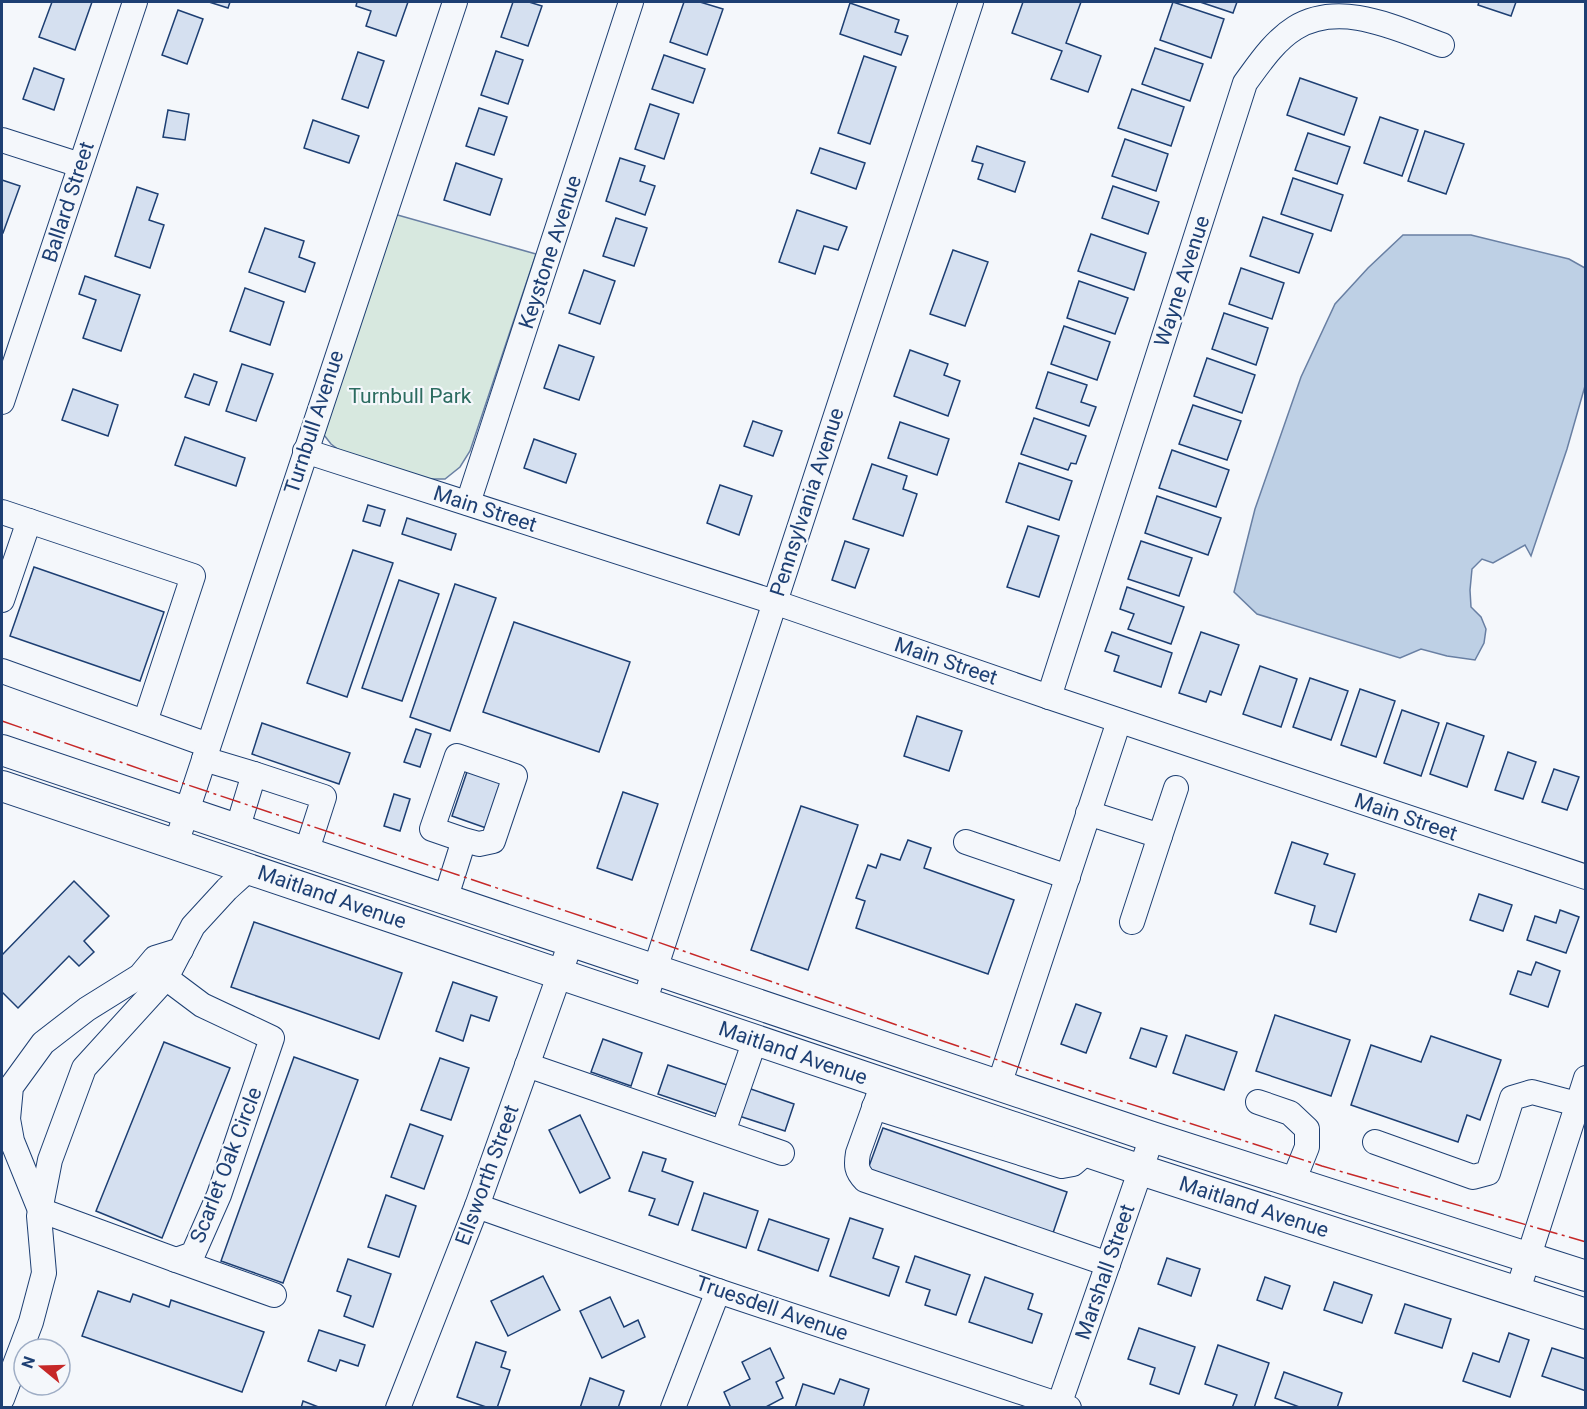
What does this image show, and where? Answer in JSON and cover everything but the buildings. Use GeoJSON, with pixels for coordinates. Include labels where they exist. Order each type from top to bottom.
{"type":"FeatureCollection","features":[{"type":"Feature","properties":{"kind":"main road","name":"Maitland Avenue"},"geometry":{"type":"LineString","coordinates":[[2,750],[1152,1137],[1586,1276]]}},
{"type":"Feature","properties":{"kind":"main road","name":"Maitland Avenue"},"geometry":{"type":"LineString","coordinates":[[2,786],[756,1040],[878,1095],[1087,1152],[1586,1314]]}},
{"type":"Feature","properties":{"kind":"street","name":"Ballard Street"},"geometry":{"type":"LineString","coordinates":[[2,402],[135,2]]}},
{"type":"Feature","properties":{"kind":"street","name":"Turnbull Avenue"},"geometry":{"type":"LineString","coordinates":[[176,844],[455,2]]}},
{"type":"Feature","properties":{"kind":"street","name":"Keystone Avenue"},"geometry":{"type":"LineString","coordinates":[[468,503],[632,2]]}},
{"type":"Feature","properties":{"kind":"street","name":"Pennsylvania Avenue"},"geometry":{"type":"LineString","coordinates":[[644,1003],[971,2]]}},
{"type":"Feature","properties":{"kind":"street","name":"Wayne Avenue"},"geometry":{"type":"LineString","coordinates":[[1049,697],[1245,83],[1267,53],[1295,28],[1324,16],[1357,18],[1442,45]]}},
{"type":"Feature","properties":{"kind":"street"},"geometry":{"type":"LineString","coordinates":[[2,140],[80,165]]}},
{"type":"Feature","properties":{"kind":"street","name":"Main Street"},"geometry":{"type":"LineString","coordinates":[[305,451],[774,602],[1119,721],[1586,877]]}},
{"type":"Feature","properties":{"kind":"street"},"geometry":{"type":"LineString","coordinates":[[2,512],[193,576],[145,722]]}},
{"type":"Feature","properties":{"kind":"street"},"geometry":{"type":"LineString","coordinates":[[2,600],[29,521]]}},
{"type":"Feature","properties":{"kind":"street"},"geometry":{"type":"LineString","coordinates":[[2,671],[145,722],[254,774],[324,798],[306,853]]}},
{"type":"Feature","properties":{"kind":"street"},"geometry":{"type":"LineString","coordinates":[[999,1085],[1119,721]]}},
{"type":"Feature","properties":{"kind":"street"},"geometry":{"type":"LineString","coordinates":[[237,830],[254,774]]}},
{"type":"Feature","properties":{"kind":"street"},"geometry":{"type":"LineString","coordinates":[[1132,922],[1176,788]]}},
{"type":"Feature","properties":{"kind":"street"},"geometry":{"type":"LineString","coordinates":[[1088,813],[1160,836]]}},
{"type":"Feature","properties":{"kind":"street"},"geometry":{"type":"LineString","coordinates":[[445,900],[464,840]]}},
{"type":"Feature","properties":{"kind":"street"},"geometry":{"type":"LineString","coordinates":[[966,842],[1068,877]]}},
{"type":"Feature","properties":{"kind":"street"},"geometry":{"type":"LineString","coordinates":[[2,1399],[31,1322],[44,1273],[39,1216],[50,1160],[84,1068],[166,978],[193,926],[249,869]]}},
{"type":"Feature","properties":{"kind":"street","name":"Ellsworth Street"},"geometry":{"type":"LineString","coordinates":[[398,1407],[477,1206],[571,942]]}},
{"type":"Feature","properties":{"kind":"street"},"geometry":{"type":"LineString","coordinates":[[40,1210],[12,1141],[8,1119],[11,1088],[43,1043],[87,1009],[140,976],[155,958],[181,950]]}},
{"type":"Feature","properties":{"kind":"street","name":"Scarlet Oak Circle"},"geometry":{"type":"LineString","coordinates":[[40,1210],[176,1260],[193,1254],[219,1195],[272,1038],[202,1005],[166,978]]}},
{"type":"Feature","properties":{"kind":"street"},"geometry":{"type":"LineString","coordinates":[[723,1132],[756,1040]]}},
{"type":"Feature","properties":{"kind":"street"},"geometry":{"type":"LineString","coordinates":[[527,1065],[782,1153]]}},
{"type":"Feature","properties":{"kind":"street"},"geometry":{"type":"LineString","coordinates":[[1517,1293],[1586,1078]]}},
{"type":"Feature","properties":{"kind":"street"},"geometry":{"type":"LineString","coordinates":[[1376,1142],[1473,1178],[1488,1173],[1512,1098],[1532,1092],[1577,1104]]}},
{"type":"Feature","properties":{"kind":"street"},"geometry":{"type":"LineString","coordinates":[[878,1095],[856,1165],[859,1174],[865,1180],[1108,1263]]}},
{"type":"Feature","properties":{"kind":"street"},"geometry":{"type":"LineString","coordinates":[[1258,1102],[1290,1113],[1307,1129],[1307,1147],[1293,1182]]}},
{"type":"Feature","properties":{"kind":"street","name":"Marshall Street"},"geometry":{"type":"LineString","coordinates":[[1062,1406],[1152,1137]]}},
{"type":"Feature","properties":{"kind":"street","name":"Truesdell Avenue"},"geometry":{"type":"LineString","coordinates":[[477,1206],[718,1291],[1062,1406]]}},
{"type":"Feature","properties":{"kind":"street"},"geometry":{"type":"LineString","coordinates":[[176,1260],[273,1295]]}},
{"type":"Feature","properties":{"kind":"street"},"geometry":{"type":"LineString","coordinates":[[673,1407],[718,1291]]}},
{"type":"Feature","properties":{"kind":"green space","name":"Turnbull Park"},"geometry":{"type":"Polygon","coordinates":[[[394,214],[536,254],[470,451],[460,467],[445,479],[428,479],[343,453],[324,435],[394,214]]]}},
{"type":"Feature","properties":{"kind":"water"},"geometry":{"type":"Polygon","coordinates":[[[1403,235],[1471,235],[1569,259],[1585,268],[1585,386],[1567,449],[1531,556],[1525,545],[1493,563],[1482,559],[1472,569],[1471,607],[1481,617],[1486,629],[1484,643],[1475,660],[1421,649],[1400,658],[1257,614],[1234,592],[1255,509],[1301,377],[1335,304],[1403,235]]]}},
{"type":"Feature","properties":{"kind":"power"},"geometry":{"type":"LineString","coordinates":[[2,721],[620,929],[1044,1076],[1322,1166],[1586,1242]]}}]}
